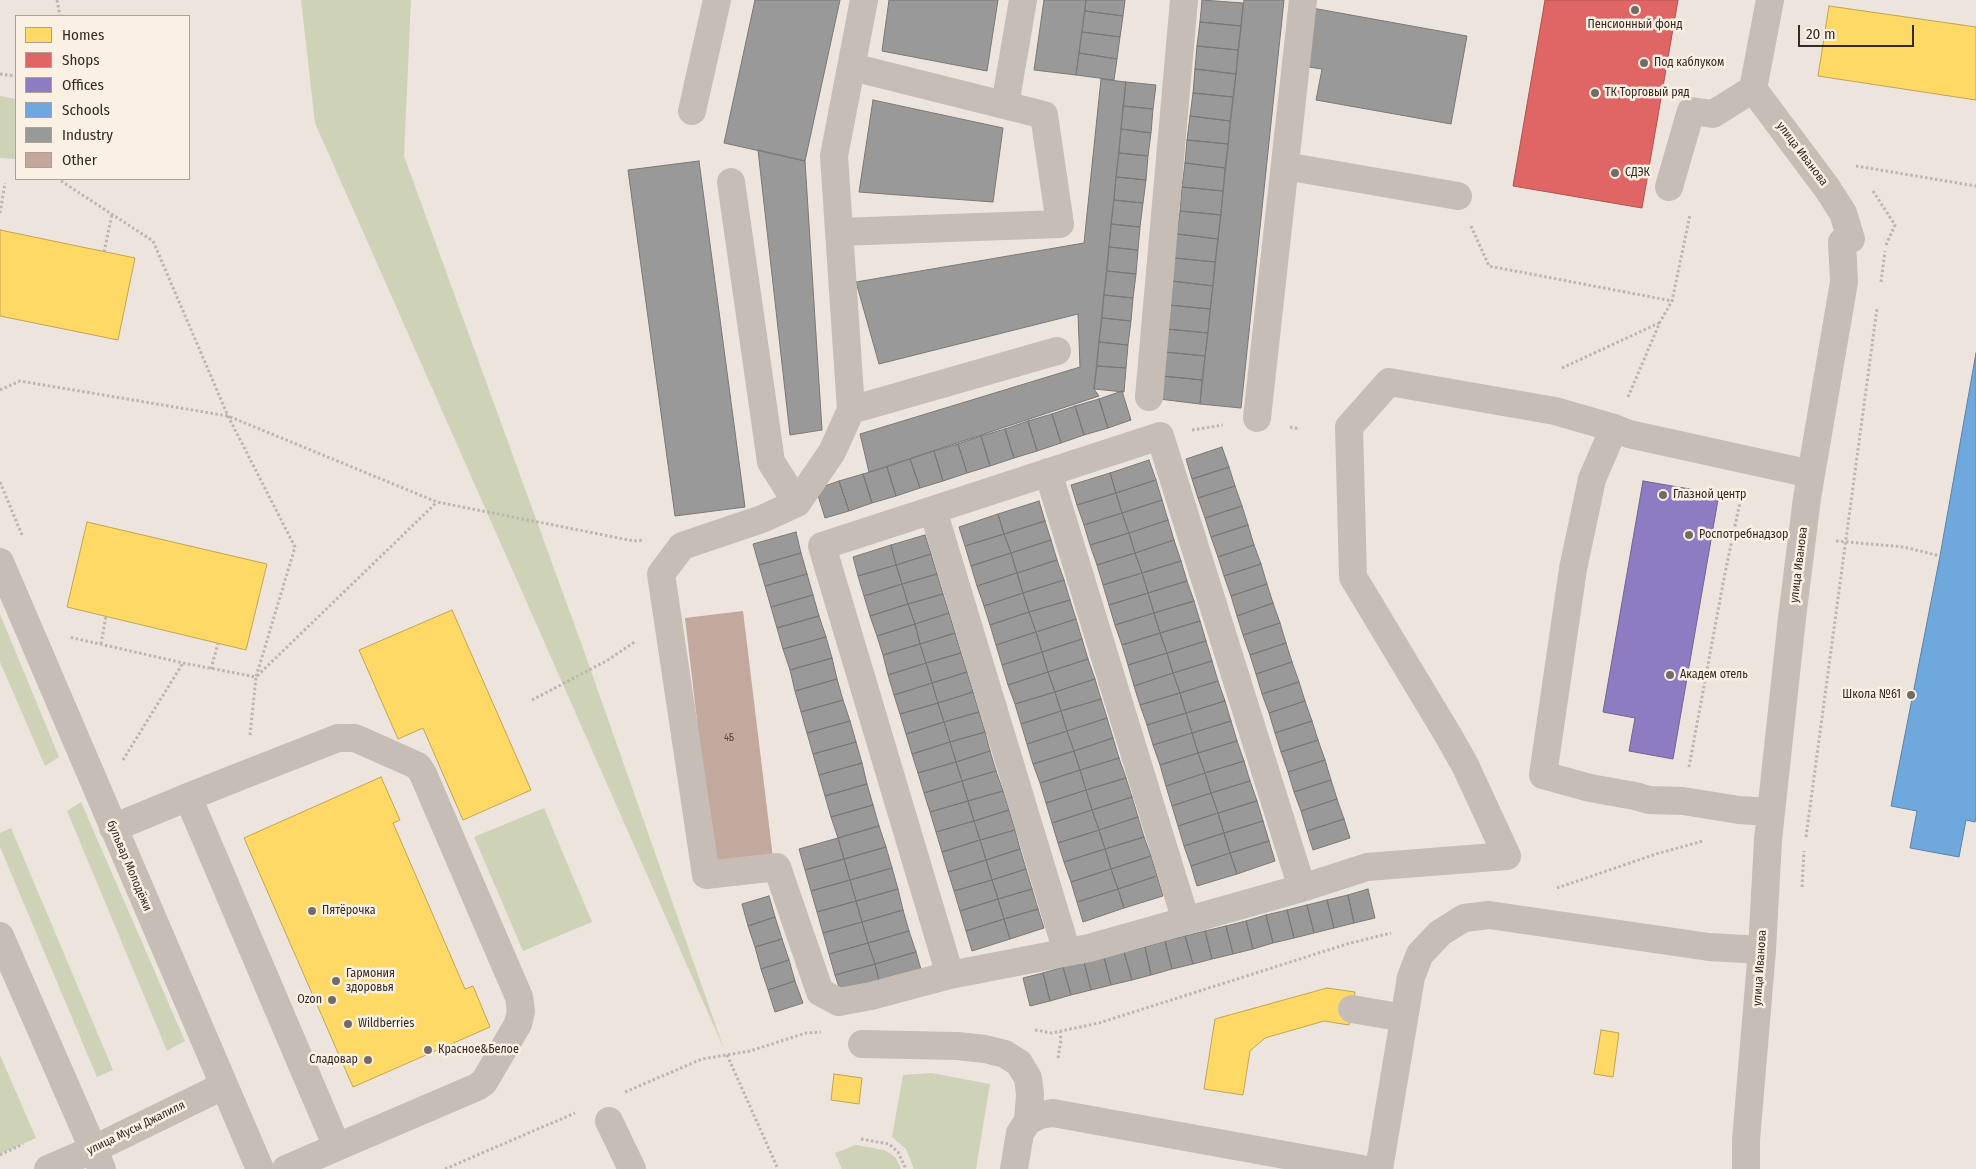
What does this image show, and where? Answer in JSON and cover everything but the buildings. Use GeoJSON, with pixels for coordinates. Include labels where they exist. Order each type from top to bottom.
{"type":"FeatureCollection","features":[{"type":"Feature","properties":{"kind":"street"},"geometry":{"type":"LineString","coordinates":[[692,111],[717,0]]}},
{"type":"Feature","properties":{"kind":"street"},"geometry":{"type":"LineString","coordinates":[[864,0],[834,156],[851,410],[832,452],[797,503],[762,519],[682,546],[661,574],[706,875],[777,867],[820,992],[839,1002],[871,996],[950,975],[1089,948],[1302,888],[1367,866],[1507,856],[1465,765],[1353,577],[1349,427],[1389,382],[1555,410],[1629,434],[1811,474]]}},
{"type":"Feature","properties":{"kind":"street"},"geometry":{"type":"LineString","coordinates":[[1005,105],[1023,0]]}},
{"type":"Feature","properties":{"kind":"street"},"geometry":{"type":"LineString","coordinates":[[1149,397],[1184,0]]}},
{"type":"Feature","properties":{"kind":"street"},"geometry":{"type":"LineString","coordinates":[[1257,418],[1303,0]]}},
{"type":"Feature","properties":{"kind":"street"},"geometry":{"type":"LineString","coordinates":[[1669,187],[1691,111],[1713,114],[1753,89],[1770,0]]}},
{"type":"Feature","properties":{"kind":"street"},"geometry":{"type":"LineString","coordinates":[[839,232],[1060,224],[1044,115],[852,67]]}},
{"type":"Feature","properties":{"kind":"street","name":"улица Иванова"},"geometry":{"type":"LineString","coordinates":[[1746,1169],[1746,1140],[1762,950],[1771,812],[1796,588],[1811,474],[1844,282],[1842,242],[1851,239],[1843,213],[1827,188],[1753,89]]}},
{"type":"Feature","properties":{"kind":"street"},"geometry":{"type":"LineString","coordinates":[[1285,166],[1458,196]]}},
{"type":"Feature","properties":{"kind":"street"},"geometry":{"type":"LineString","coordinates":[[731,182],[771,462],[797,503]]}},
{"type":"Feature","properties":{"kind":"street"},"geometry":{"type":"LineString","coordinates":[[851,410],[1057,351]]}},
{"type":"Feature","properties":{"kind":"street"},"geometry":{"type":"LineString","coordinates":[[1614,428],[1590,488],[1574,568],[1543,774],[1590,788],[1649,800],[1683,801],[1739,810],[1771,812]]}},
{"type":"Feature","properties":{"kind":"street"},"geometry":{"type":"LineString","coordinates":[[950,975],[822,546],[1160,436],[1302,888]]}},
{"type":"Feature","properties":{"kind":"street"},"geometry":{"type":"LineString","coordinates":[[1048,472],[1186,920]]}},
{"type":"Feature","properties":{"kind":"street"},"geometry":{"type":"LineString","coordinates":[[933,510],[1067,952]]}},
{"type":"Feature","properties":{"kind":"street","name":"бульвар Молодёжи"},"geometry":{"type":"LineString","coordinates":[[0,562],[260,1169]]}},
{"type":"Feature","properties":{"kind":"street"},"geometry":{"type":"LineString","coordinates":[[113,828],[338,738],[356,738],[388,743],[418,766],[444,799],[519,997],[521,1011],[518,1024],[489,1076],[477,1087],[286,1169]]}},
{"type":"Feature","properties":{"kind":"street"},"geometry":{"type":"LineString","coordinates":[[188,797],[337,1147]]}},
{"type":"Feature","properties":{"kind":"street"},"geometry":{"type":"LineString","coordinates":[[1379,1169],[1411,977],[1420,954],[1440,933],[1464,918],[1489,915],[1710,946],[1762,950]]}},
{"type":"Feature","properties":{"kind":"street"},"geometry":{"type":"LineString","coordinates":[[0,936],[98,1159]]}},
{"type":"Feature","properties":{"kind":"street"},"geometry":{"type":"LineString","coordinates":[[1352,1009],[1404,1018]]}},
{"type":"Feature","properties":{"kind":"street"},"geometry":{"type":"LineString","coordinates":[[862,1044],[957,1046],[984,1049],[1005,1054],[1019,1063],[1028,1078],[1030,1094],[1028,1121],[1020,1133],[1014,1169]]}},
{"type":"Feature","properties":{"kind":"street","name":"улица Мусы Джалиля"},"geometry":{"type":"LineString","coordinates":[[48,1169],[98,1159],[223,1086]]}},
{"type":"Feature","properties":{"kind":"street"},"geometry":{"type":"LineString","coordinates":[[1028,1121],[1040,1115],[1053,1113],[1362,1169]]}},
{"type":"Feature","properties":{"kind":"street"},"geometry":{"type":"LineString","coordinates":[[609,1121],[632,1169]]}},
{"type":"Feature","properties":{"kind":"path"},"geometry":{"type":"LineString","coordinates":[[57,0],[60,15]]}},
{"type":"Feature","properties":{"kind":"path"},"geometry":{"type":"LineString","coordinates":[[0,74],[15,76]]}},
{"type":"Feature","properties":{"kind":"path"},"geometry":{"type":"LineString","coordinates":[[1856,166],[1976,186]]}},
{"type":"Feature","properties":{"kind":"path"},"geometry":{"type":"LineString","coordinates":[[61,181],[153,241],[228,416],[295,546],[256,677],[246,774]]}},
{"type":"Feature","properties":{"kind":"path"},"geometry":{"type":"LineString","coordinates":[[0,213],[6,183]]}},
{"type":"Feature","properties":{"kind":"path"},"geometry":{"type":"LineString","coordinates":[[1458,196],[1488,266],[1672,301]]}},
{"type":"Feature","properties":{"kind":"path"},"geometry":{"type":"LineString","coordinates":[[1614,428],[1660,322],[1672,301],[1691,211]]}},
{"type":"Feature","properties":{"kind":"path"},"geometry":{"type":"LineString","coordinates":[[104,252],[112,213]]}},
{"type":"Feature","properties":{"kind":"path"},"geometry":{"type":"LineString","coordinates":[[1562,368],[1660,322]]}},
{"type":"Feature","properties":{"kind":"path"},"geometry":{"type":"LineString","coordinates":[[0,390],[20,381],[228,416],[437,502],[634,541],[652,538]]}},
{"type":"Feature","properties":{"kind":"path"},"geometry":{"type":"LineString","coordinates":[[1160,436],[1257,418],[1300,429]]}},
{"type":"Feature","properties":{"kind":"path"},"geometry":{"type":"LineString","coordinates":[[1683,801],[1698,714],[1749,461]]}},
{"type":"Feature","properties":{"kind":"path"},"geometry":{"type":"LineString","coordinates":[[256,677],[437,502]]}},
{"type":"Feature","properties":{"kind":"path"},"geometry":{"type":"LineString","coordinates":[[1734,531],[1771,534]]}},
{"type":"Feature","properties":{"kind":"path"},"geometry":{"type":"LineString","coordinates":[[1829,540],[1904,547],[1940,556]]}},
{"type":"Feature","properties":{"kind":"path"},"geometry":{"type":"LineString","coordinates":[[101,644],[106,616]]}},
{"type":"Feature","properties":{"kind":"path"},"geometry":{"type":"LineString","coordinates":[[532,700],[608,660],[668,618]]}},
{"type":"Feature","properties":{"kind":"path"},"geometry":{"type":"LineString","coordinates":[[64,636],[211,669],[256,677]]}},
{"type":"Feature","properties":{"kind":"path"},"geometry":{"type":"LineString","coordinates":[[211,669],[218,643]]}},
{"type":"Feature","properties":{"kind":"path"},"geometry":{"type":"LineString","coordinates":[[119,767],[183,663]]}},
{"type":"Feature","properties":{"kind":"path"},"geometry":{"type":"LineString","coordinates":[[1553,890],[1656,854],[1706,840]]}},
{"type":"Feature","properties":{"kind":"path"},"geometry":{"type":"LineString","coordinates":[[1029,1030],[1052,1033],[1098,1023],[1347,944],[1394,933]]}},
{"type":"Feature","properties":{"kind":"path"},"geometry":{"type":"LineString","coordinates":[[795,1037],[806,1033],[823,1032]]}},
{"type":"Feature","properties":{"kind":"path"},"geometry":{"type":"LineString","coordinates":[[727,1055],[778,1169]]}},
{"type":"Feature","properties":{"kind":"path"},"geometry":{"type":"LineString","coordinates":[[860,1139],[889,1144],[898,1152],[906,1169]]}},
{"type":"Feature","properties":{"kind":"green space"},"geometry":{"type":"Polygon","coordinates":[[[301,0],[411,0],[404,156],[584,651],[724,1049],[315,123],[301,0]]]}},
{"type":"Feature","properties":{"kind":"green space"},"geometry":{"type":"Polygon","coordinates":[[[0,96],[15,99],[15,159],[0,158],[0,96]]]}},
{"type":"Feature","properties":{"kind":"green space"},"geometry":{"type":"Polygon","coordinates":[[[0,614],[59,757],[45,766],[0,662],[0,614]]]}},
{"type":"Feature","properties":{"kind":"green space"},"geometry":{"type":"Polygon","coordinates":[[[81,802],[185,1041],[167,1051],[67,811],[81,802]]]}},
{"type":"Feature","properties":{"kind":"green space"},"geometry":{"type":"Polygon","coordinates":[[[544,808],[592,922],[523,951],[474,837],[544,808]]]}},
{"type":"Feature","properties":{"kind":"green space"},"geometry":{"type":"Polygon","coordinates":[[[11,828],[113,1070],[97,1077],[0,847],[0,833],[11,828]]]}},
{"type":"Feature","properties":{"kind":"green space"},"geometry":{"type":"Polygon","coordinates":[[[0,1055],[36,1138],[0,1154],[0,1055]]]}},
{"type":"Feature","properties":{"kind":"green space"},"geometry":{"type":"Polygon","coordinates":[[[931,1073],[990,1084],[976,1169],[914,1169],[906,1149],[892,1137],[903,1075],[931,1073]]]}},
{"type":"Feature","properties":{"kind":"green space"},"geometry":{"type":"Polygon","coordinates":[[[856,1145],[884,1150],[896,1158],[901,1169],[842,1169],[835,1153],[856,1145]]]}},
{"type":"Feature","properties":{"kind":"place","name":"Пенсионный фонд"},"geometry":{"type":"Point","coordinates":[1635,10]}},
{"type":"Feature","properties":{"kind":"place","name":"Под каблуком"},"geometry":{"type":"Point","coordinates":[1644,63]}},
{"type":"Feature","properties":{"kind":"place","name":"ТК Торговый ряд"},"geometry":{"type":"Point","coordinates":[1595,93]}},
{"type":"Feature","properties":{"kind":"place","name":"СДЭК"},"geometry":{"type":"Point","coordinates":[1615,173]}},
{"type":"Feature","properties":{"kind":"place","name":"Глазной центр"},"geometry":{"type":"Point","coordinates":[1663,495]}},
{"type":"Feature","properties":{"kind":"place","name":"Роспотребнадзор"},"geometry":{"type":"Point","coordinates":[1689,535]}},
{"type":"Feature","properties":{"kind":"place","name":"Академ отель"},"geometry":{"type":"Point","coordinates":[1670,675]}},
{"type":"Feature","properties":{"kind":"place","name":"Школа №61"},"geometry":{"type":"Point","coordinates":[1911,695]}},
{"type":"Feature","properties":{"kind":"place","name":"Пятёрочка"},"geometry":{"type":"Point","coordinates":[312,911]}},
{"type":"Feature","properties":{"kind":"place","name":"Гармония здоровья"},"geometry":{"type":"Point","coordinates":[336,981]}},
{"type":"Feature","properties":{"kind":"place","name":"Ozon"},"geometry":{"type":"Point","coordinates":[332,1000]}},
{"type":"Feature","properties":{"kind":"place","name":"Wildberries"},"geometry":{"type":"Point","coordinates":[348,1024]}},
{"type":"Feature","properties":{"kind":"place","name":"Красное&Белое"},"geometry":{"type":"Point","coordinates":[428,1050]}},
{"type":"Feature","properties":{"kind":"place","name":"Сладовар"},"geometry":{"type":"Point","coordinates":[368,1060]}}]}
